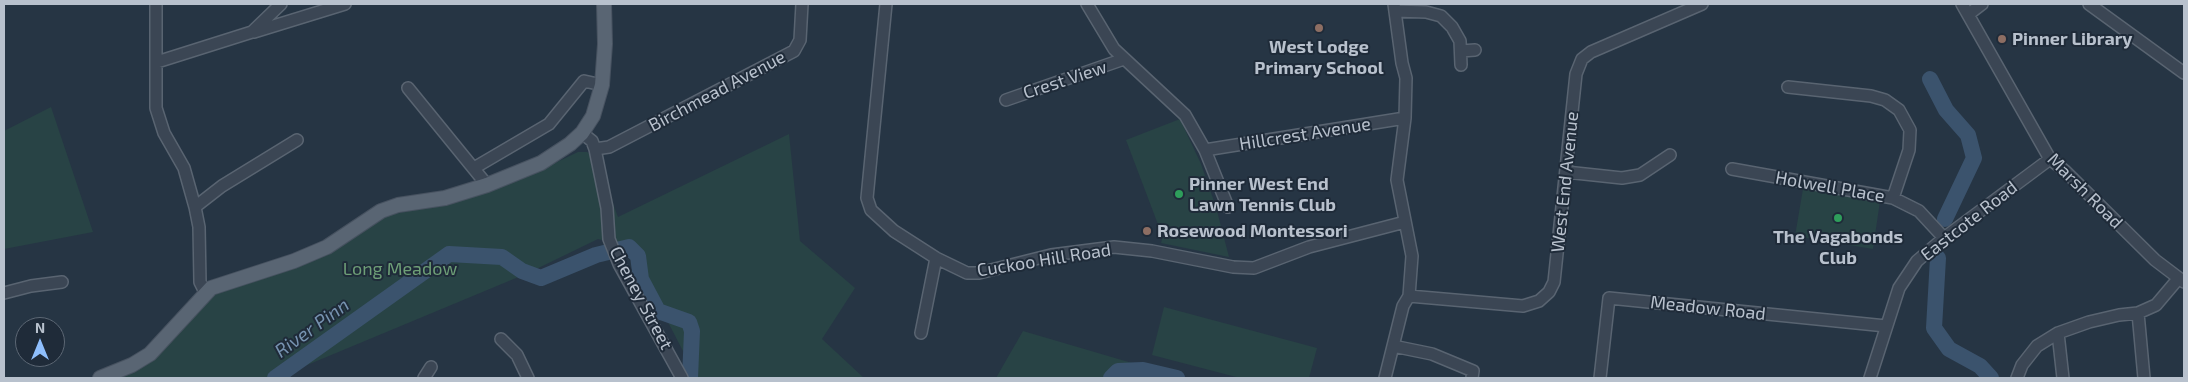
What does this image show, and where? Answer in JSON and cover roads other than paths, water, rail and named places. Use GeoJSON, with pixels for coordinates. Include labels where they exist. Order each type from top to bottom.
{"type":"FeatureCollection","features":[{"type":"Feature","properties":{"kind":"main road"},"geometry":{"type":"LineString","coordinates":[[100,378],[141,360],[150,354],[205,292],[217,285],[294,261],[327,247],[361,223],[389,207],[445,198],[487,185],[541,163],[570,144],[582,133],[593,116],[602,84],[605,44],[604,4]]}},
{"type":"Feature","properties":{"kind":"street"},"geometry":{"type":"LineString","coordinates":[[156,4],[156,108],[164,133],[184,168],[195,207],[199,227],[200,282],[205,292]]}},
{"type":"Feature","properties":{"kind":"street"},"geometry":{"type":"LineString","coordinates":[[252,32],[281,4]]}},
{"type":"Feature","properties":{"kind":"street"},"geometry":{"type":"LineString","coordinates":[[157,62],[345,4]]}},
{"type":"Feature","properties":{"kind":"street","name":"Birchmead Avenue"},"geometry":{"type":"LineString","coordinates":[[595,149],[609,147],[794,51],[800,40],[802,4]]}},
{"type":"Feature","properties":{"kind":"street","name":"Cuckoo Hill Road"},"geometry":{"type":"LineString","coordinates":[[886,4],[867,198],[871,210],[894,231],[936,258],[967,272],[979,273],[1052,255],[1114,248],[1152,251],[1233,267],[1254,268],[1309,248],[1405,222]]}},
{"type":"Feature","properties":{"kind":"street"},"geometry":{"type":"LineString","coordinates":[[1087,4],[1105,36],[1124,60],[1185,115],[1205,150],[1228,207]]}},
{"type":"Feature","properties":{"kind":"street","name":"West End Avenue"},"geometry":{"type":"LineString","coordinates":[[1409,296],[1524,306],[1538,301],[1549,292],[1554,282],[1576,74],[1582,60],[1591,52],[1702,4]]}},
{"type":"Feature","properties":{"kind":"street","name":"Marsh Road"},"geometry":{"type":"LineString","coordinates":[[1962,4],[2050,159],[2065,171],[2154,260],[2181,281]]}},
{"type":"Feature","properties":{"kind":"street"},"geometry":{"type":"LineString","coordinates":[[1969,14],[1982,4]]}},
{"type":"Feature","properties":{"kind":"street"},"geometry":{"type":"LineString","coordinates":[[2089,4],[2184,73]]}},
{"type":"Feature","properties":{"kind":"street"},"geometry":{"type":"LineString","coordinates":[[1385,378],[1403,306],[1409,296],[1412,256],[1397,180],[1405,118],[1406,78],[1402,64],[1395,7],[1441,16],[1452,27],[1460,41],[1461,65]]}},
{"type":"Feature","properties":{"kind":"street"},"geometry":{"type":"LineString","coordinates":[[1461,51],[1475,50]]}},
{"type":"Feature","properties":{"kind":"street","name":"Crest View"},"geometry":{"type":"LineString","coordinates":[[1006,100],[1124,60]]}},
{"type":"Feature","properties":{"kind":"street"},"geometry":{"type":"LineString","coordinates":[[474,168],[549,124],[584,81],[602,84]]}},
{"type":"Feature","properties":{"kind":"street"},"geometry":{"type":"LineString","coordinates":[[408,88],[487,185]]}},
{"type":"Feature","properties":{"kind":"street"},"geometry":{"type":"LineString","coordinates":[[1788,88],[1871,96],[1885,100],[1900,110],[1910,130],[1910,150],[1893,198]]}},
{"type":"Feature","properties":{"kind":"street","name":"Hillcrest Avenue"},"geometry":{"type":"LineString","coordinates":[[1205,150],[1405,118]]}},
{"type":"Feature","properties":{"kind":"street","name":"Cheney Street"},"geometry":{"type":"LineString","coordinates":[[582,133],[592,141],[595,149],[607,208],[609,239],[619,264],[682,378]]}},
{"type":"Feature","properties":{"kind":"street"},"geometry":{"type":"LineString","coordinates":[[195,207],[222,186],[297,140]]}},
{"type":"Feature","properties":{"kind":"street"},"geometry":{"type":"LineString","coordinates":[[1566,172],[1622,178],[1640,175],[1670,155]]}},
{"type":"Feature","properties":{"kind":"street","name":"Eastcote Road"},"geometry":{"type":"LineString","coordinates":[[1870,378],[1899,288],[1917,261],[1944,238],[2050,159]]}},
{"type":"Feature","properties":{"kind":"street","name":"Holwell Place"},"geometry":{"type":"LineString","coordinates":[[1732,169],[1893,198],[1919,211],[1944,238]]}},
{"type":"Feature","properties":{"kind":"street"},"geometry":{"type":"LineString","coordinates":[[921,333],[936,258]]}},
{"type":"Feature","properties":{"kind":"street"},"geometry":{"type":"LineString","coordinates":[[2017,378],[2022,366],[2037,346],[2058,333],[2089,322],[2138,313],[2156,305],[2181,281]]}},
{"type":"Feature","properties":{"kind":"street"},"geometry":{"type":"LineString","coordinates":[[4,293],[31,286],[62,282]]}},
{"type":"Feature","properties":{"kind":"street","name":"Meadow Road"},"geometry":{"type":"LineString","coordinates":[[1600,378],[1609,298],[1886,326]]}},
{"type":"Feature","properties":{"kind":"street"},"geometry":{"type":"LineString","coordinates":[[2138,313],[2144,378]]}},
{"type":"Feature","properties":{"kind":"street"},"geometry":{"type":"LineString","coordinates":[[2058,333],[2063,378]]}},
{"type":"Feature","properties":{"kind":"street"},"geometry":{"type":"LineString","coordinates":[[501,339],[517,355],[528,378]]}},
{"type":"Feature","properties":{"kind":"street"},"geometry":{"type":"LineString","coordinates":[[1393,346],[1432,354],[1472,371],[1472,378]]}},
{"type":"Feature","properties":{"kind":"street"},"geometry":{"type":"LineString","coordinates":[[424,378],[431,367]]}},
{"type":"Feature","properties":{"kind":"waterway","name":"River Pinn"},"geometry":{"type":"LineString","coordinates":[[1930,79],[1946,110],[1968,135],[1974,158],[1945,219]]}},
{"type":"Feature","properties":{"kind":"waterway","name":"River Pinn"},"geometry":{"type":"LineString","coordinates":[[275,378],[449,254],[502,257],[522,271],[541,278],[596,255],[629,247],[638,256],[641,279],[658,311],[689,322],[692,331],[690,378]]}},
{"type":"Feature","properties":{"kind":"waterway","name":"River Pinn"},"geometry":{"type":"LineString","coordinates":[[1938,258],[1934,328],[1949,349],[1980,366],[1991,378]]}},
{"type":"Feature","properties":{"kind":"waterway","name":"River Pinn"},"geometry":{"type":"LineString","coordinates":[[1111,378],[1118,371],[1143,370],[1177,378]]}},
{"type":"Feature","properties":{"kind":"place","name":"West Lodge Primary School"},"geometry":{"type":"Point","coordinates":[1319,28]}},
{"type":"Feature","properties":{"kind":"place","name":"Pinner Library"},"geometry":{"type":"Point","coordinates":[2002,39]}},
{"type":"Feature","properties":{"kind":"place","name":"Pinner West End Lawn Tennis Club"},"geometry":{"type":"Point","coordinates":[1179,194]}},
{"type":"Feature","properties":{"kind":"place","name":"The Vagabonds Club"},"geometry":{"type":"Point","coordinates":[1838,218]}},
{"type":"Feature","properties":{"kind":"place","name":"Rosewood Montessori"},"geometry":{"type":"Point","coordinates":[1147,231]}},
{"type":"Feature","properties":{"kind":"park label","name":"Long Meadow"},"geometry":{"type":"Point","coordinates":[400,269]}}]}
